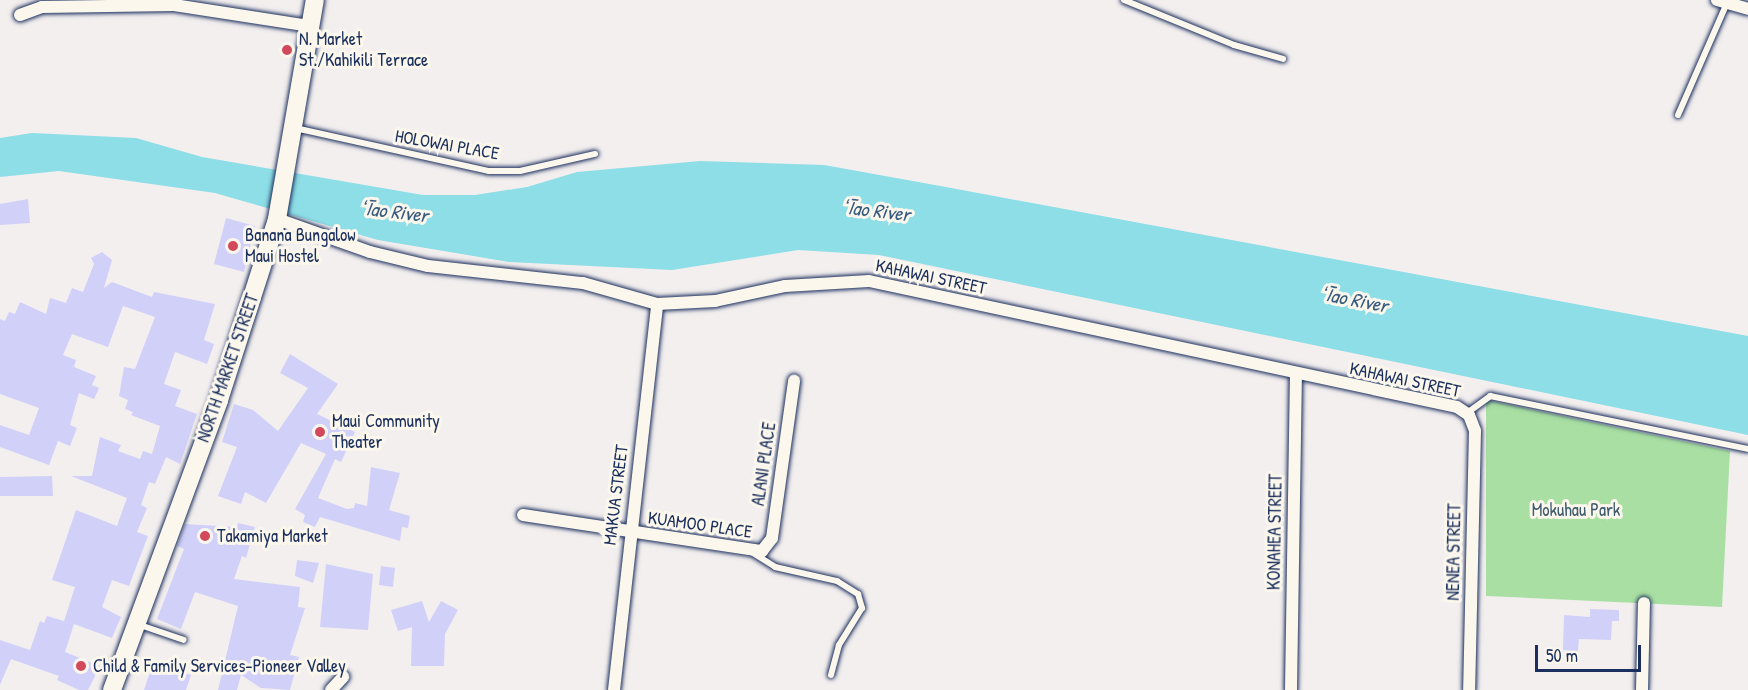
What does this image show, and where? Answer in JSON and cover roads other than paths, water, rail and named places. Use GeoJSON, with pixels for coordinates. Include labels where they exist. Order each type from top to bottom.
{"type":"FeatureCollection","features":[{"type":"Feature","properties":{"kind":"street","name":"NORTH MARKET STREET"},"geometry":{"type":"LineString","coordinates":[[112,690],[139,625],[167,534],[219,400],[277,219],[295,128],[315,0]]}},
{"type":"Feature","properties":{"kind":"street"},"geometry":{"type":"LineString","coordinates":[[1722,1],[1748,9]]}},
{"type":"Feature","properties":{"kind":"street"},"geometry":{"type":"LineString","coordinates":[[20,15],[42,7],[174,6],[310,26]]}},
{"type":"Feature","properties":{"kind":"street","name":"KAHAWAI STREET"},"geometry":{"type":"LineString","coordinates":[[277,219],[428,267],[583,284],[657,304],[715,301],[785,286],[869,280],[1296,375],[1455,406],[1468,414]]}},
{"type":"Feature","properties":{"kind":"street","name":"MAKUA STREET"},"geometry":{"type":"LineString","coordinates":[[614,690],[629,533],[657,304]]}},
{"type":"Feature","properties":{"kind":"street","name":"KONAHEA STREET"},"geometry":{"type":"LineString","coordinates":[[1291,690],[1296,375]]}},
{"type":"Feature","properties":{"kind":"street","name":"ALANI PLACE"},"geometry":{"type":"LineString","coordinates":[[758,551],[772,538],[794,381]]}},
{"type":"Feature","properties":{"kind":"street","name":"NENEA STREET"},"geometry":{"type":"LineString","coordinates":[[1468,414],[1474,431],[1469,690]]}},
{"type":"Feature","properties":{"kind":"street","name":"KUAMOO PLACE"},"geometry":{"type":"LineString","coordinates":[[523,515],[758,551]]}},
{"type":"Feature","properties":{"kind":"street"},"geometry":{"type":"LineString","coordinates":[[1642,690],[1644,603]]}},
{"type":"Feature","properties":{"kind":"street"},"geometry":{"type":"LineString","coordinates":[[331,690],[344,677]]}},
{"type":"Feature","properties":{"kind":"lane"},"geometry":{"type":"LineString","coordinates":[[1124,0],[1204,34],[1283,59]]}},
{"type":"Feature","properties":{"kind":"lane"},"geometry":{"type":"LineString","coordinates":[[1678,115],[1722,1]]}},
{"type":"Feature","properties":{"kind":"lane","name":"HOLOWAI PLACE"},"geometry":{"type":"LineString","coordinates":[[295,128],[489,171],[520,171],[595,154]]}},
{"type":"Feature","properties":{"kind":"lane"},"geometry":{"type":"LineString","coordinates":[[1468,414],[1490,396],[1509,398],[1748,449]]}},
{"type":"Feature","properties":{"kind":"lane"},"geometry":{"type":"LineString","coordinates":[[758,551],[775,567],[821,576],[858,594],[862,608],[839,645],[831,675]]}},
{"type":"Feature","properties":{"kind":"lane"},"geometry":{"type":"LineString","coordinates":[[139,625],[184,640]]}},
{"type":"Feature","properties":{"kind":"water","name":"ʻĪao River"},"geometry":{"type":"Polygon","coordinates":[[[32,133],[136,138],[202,157],[423,195],[475,195],[527,187],[577,172],[700,161],[824,165],[1748,336],[1748,435],[879,255],[798,250],[672,270],[509,262],[378,240],[215,193],[59,171],[0,177],[0,138],[32,133]]]}},
{"type":"Feature","properties":{"kind":"place","name":"N. Market St./Kahikili Terrace"},"geometry":{"type":"Point","coordinates":[287,50]}},
{"type":"Feature","properties":{"kind":"place","name":"Banana Bungalow Maui Hostel"},"geometry":{"type":"Point","coordinates":[233,246]}},
{"type":"Feature","properties":{"kind":"place","name":"Maui Community Theater"},"geometry":{"type":"Point","coordinates":[320,432]}},
{"type":"Feature","properties":{"kind":"place","name":"Takamiya Market"},"geometry":{"type":"Point","coordinates":[205,536]}},
{"type":"Feature","properties":{"kind":"place","name":"Child & Family Services-Pioneer Valley"},"geometry":{"type":"Point","coordinates":[81,666]}},
{"type":"Feature","properties":{"kind":"park label","name":"Mokuhau Park"},"geometry":{"type":"Point","coordinates":[1576,510]}}]}
